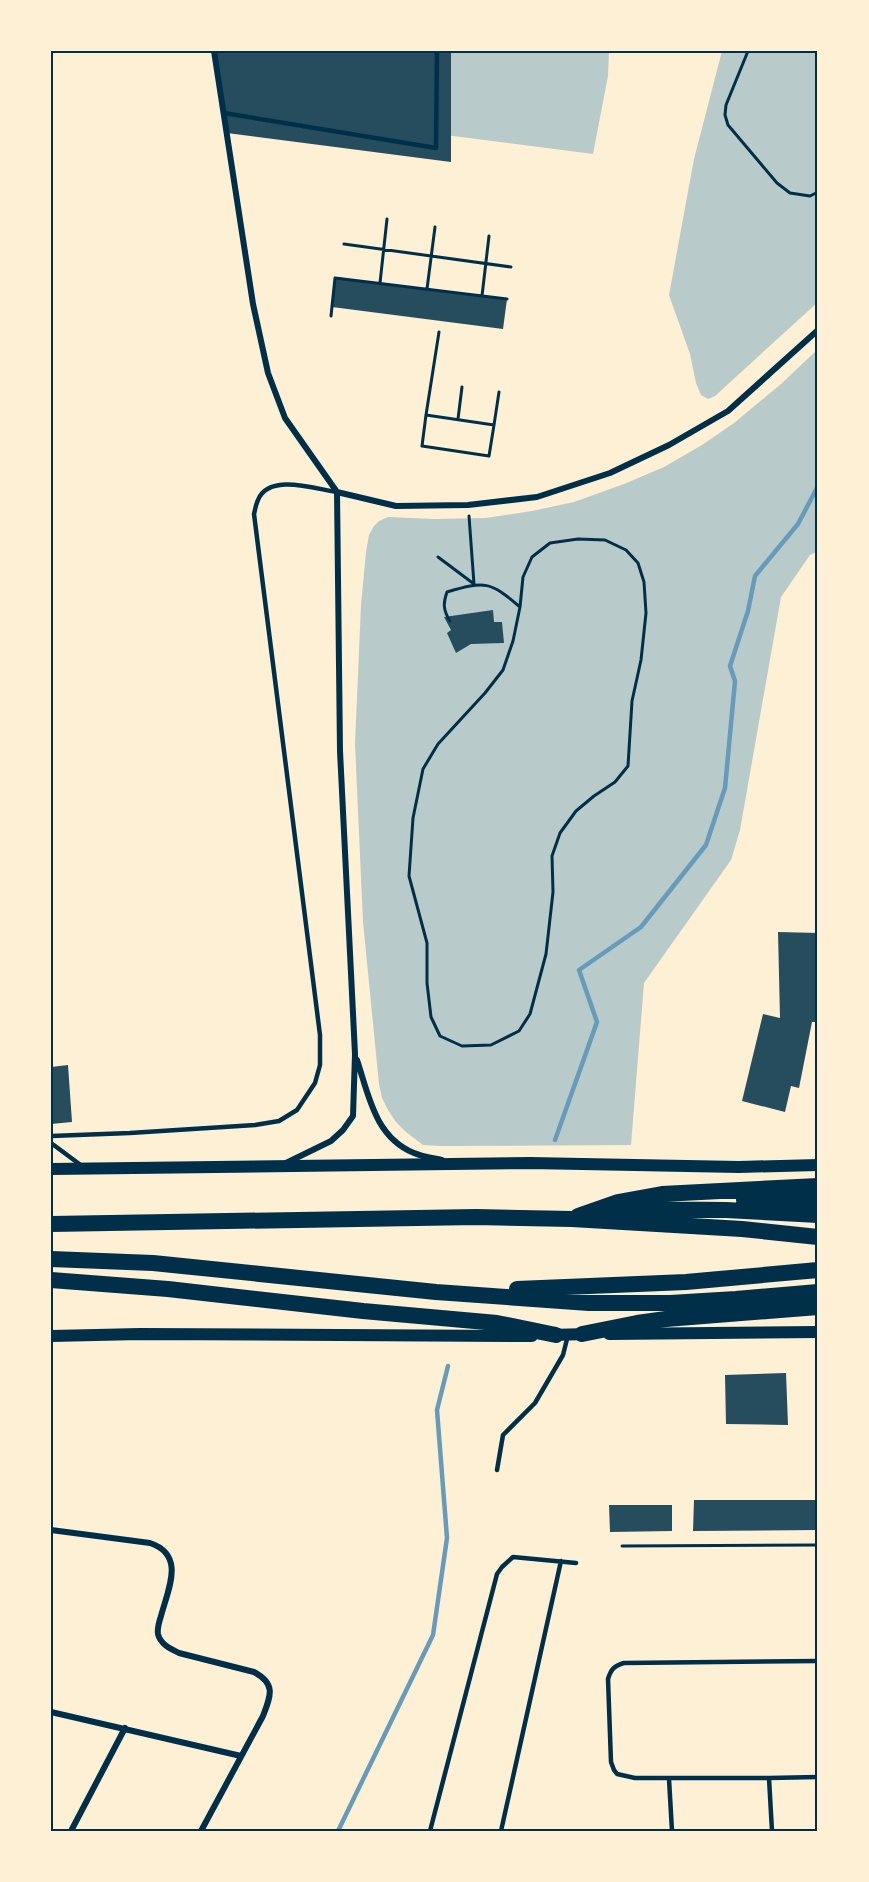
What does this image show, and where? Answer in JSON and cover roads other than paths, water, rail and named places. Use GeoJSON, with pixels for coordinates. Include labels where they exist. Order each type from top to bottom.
{"type":"FeatureCollection","features":[{"type":"Feature","properties":{"kind":"highway"},"geometry":{"type":"LineString","coordinates":[[572,1219],[618,1202],[650,1196],[818,1186]]}},
{"type":"Feature","properties":{"kind":"highway"},"geometry":{"type":"LineString","coordinates":[[572,1219],[655,1202],[688,1200],[818,1202]]}},
{"type":"Feature","properties":{"kind":"highway"},"geometry":{"type":"LineString","coordinates":[[626,1209],[726,1210],[818,1215]]}},
{"type":"Feature","properties":{"kind":"highway"},"geometry":{"type":"LineString","coordinates":[[51,1224],[476,1217],[572,1219],[818,1237]]}},
{"type":"Feature","properties":{"kind":"highway"},"geometry":{"type":"LineString","coordinates":[[51,1259],[187,1265],[435,1292],[589,1303],[681,1302],[818,1292]]}},
{"type":"Feature","properties":{"kind":"highway"},"geometry":{"type":"LineString","coordinates":[[435,1292],[686,1282],[818,1270]]}},
{"type":"Feature","properties":{"kind":"highway"},"geometry":{"type":"LineString","coordinates":[[51,1280],[157,1288],[289,1304],[431,1317],[498,1329],[569,1335],[666,1319],[818,1307]]}},
{"type":"Feature","properties":{"kind":"main road"},"geometry":{"type":"LineString","coordinates":[[51,1169],[530,1163],[739,1167],[818,1165]]}},
{"type":"Feature","properties":{"kind":"main road"},"geometry":{"type":"LineString","coordinates":[[51,1336],[140,1334],[434,1336],[498,1329]]}},
{"type":"Feature","properties":{"kind":"main road"},"geometry":{"type":"LineString","coordinates":[[569,1335],[818,1332]]}},
{"type":"Feature","properties":{"kind":"street"},"geometry":{"type":"LineString","coordinates":[[214,51],[253,304],[268,373],[285,418],[336,492],[340,751],[355,1054],[353,1116],[331,1141],[281,1166]]}},
{"type":"Feature","properties":{"kind":"street"},"geometry":{"type":"LineString","coordinates":[[336,492],[396,506],[468,505],[537,497],[610,473],[669,445],[728,411],[818,330]]}},
{"type":"Feature","properties":{"kind":"street"},"geometry":{"type":"LineString","coordinates":[[355,1054],[381,1128],[401,1146],[416,1154],[460,1164]]}},
{"type":"Feature","properties":{"kind":"street"},"geometry":{"type":"LineString","coordinates":[[51,1530],[150,1543],[161,1547],[169,1555],[172,1565],[171,1579],[159,1625],[158,1634],[162,1641],[168,1648],[178,1653],[254,1672],[269,1684],[269,1701],[263,1716],[201,1831]]}},
{"type":"Feature","properties":{"kind":"street"},"geometry":{"type":"LineString","coordinates":[[51,1712],[241,1756]]}},
{"type":"Feature","properties":{"kind":"street"},"geometry":{"type":"LineString","coordinates":[[71,1831],[125,1728]]}},
{"type":"Feature","properties":{"kind":"lane"},"geometry":{"type":"LineString","coordinates":[[224,113],[436,148],[437,51]]}},
{"type":"Feature","properties":{"kind":"lane"},"geometry":{"type":"LineString","coordinates":[[51,1136],[141,1133],[255,1125],[279,1121],[297,1110],[315,1083],[320,1065],[320,1035],[254,514],[258,499],[266,489],[283,483],[336,492]]}},
{"type":"Feature","properties":{"kind":"lane"},"geometry":{"type":"LineString","coordinates":[[51,1143],[87,1169]]}},
{"type":"Feature","properties":{"kind":"lane"},"geometry":{"type":"LineString","coordinates":[[497,1470],[503,1435],[535,1403],[563,1354],[569,1335]]}},
{"type":"Feature","properties":{"kind":"lane"},"geometry":{"type":"LineString","coordinates":[[430,1831],[497,1574],[513,1557],[576,1563]]}},
{"type":"Feature","properties":{"kind":"lane"},"geometry":{"type":"LineString","coordinates":[[501,1831],[561,1561]]}},
{"type":"Feature","properties":{"kind":"lane"},"geometry":{"type":"LineString","coordinates":[[818,1661],[624,1663],[615,1666],[608,1679],[612,1762],[614,1770],[625,1777],[669,1779],[818,1777]]}},
{"type":"Feature","properties":{"kind":"lane"},"geometry":{"type":"LineString","coordinates":[[769,1778],[772,1831]]}},
{"type":"Feature","properties":{"kind":"lane"},"geometry":{"type":"LineString","coordinates":[[669,1779],[672,1831]]}},
{"type":"Feature","properties":{"kind":"waterway"},"geometry":{"type":"LineString","coordinates":[[555,1140],[597,1022],[579,970],[641,927],[706,845],[725,788],[735,681],[730,666],[748,611],[755,576],[798,524],[818,486]]}},
{"type":"Feature","properties":{"kind":"waterway"},"geometry":{"type":"LineString","coordinates":[[338,1831],[433,1635],[447,1538],[437,1410],[448,1366]]}}]}
